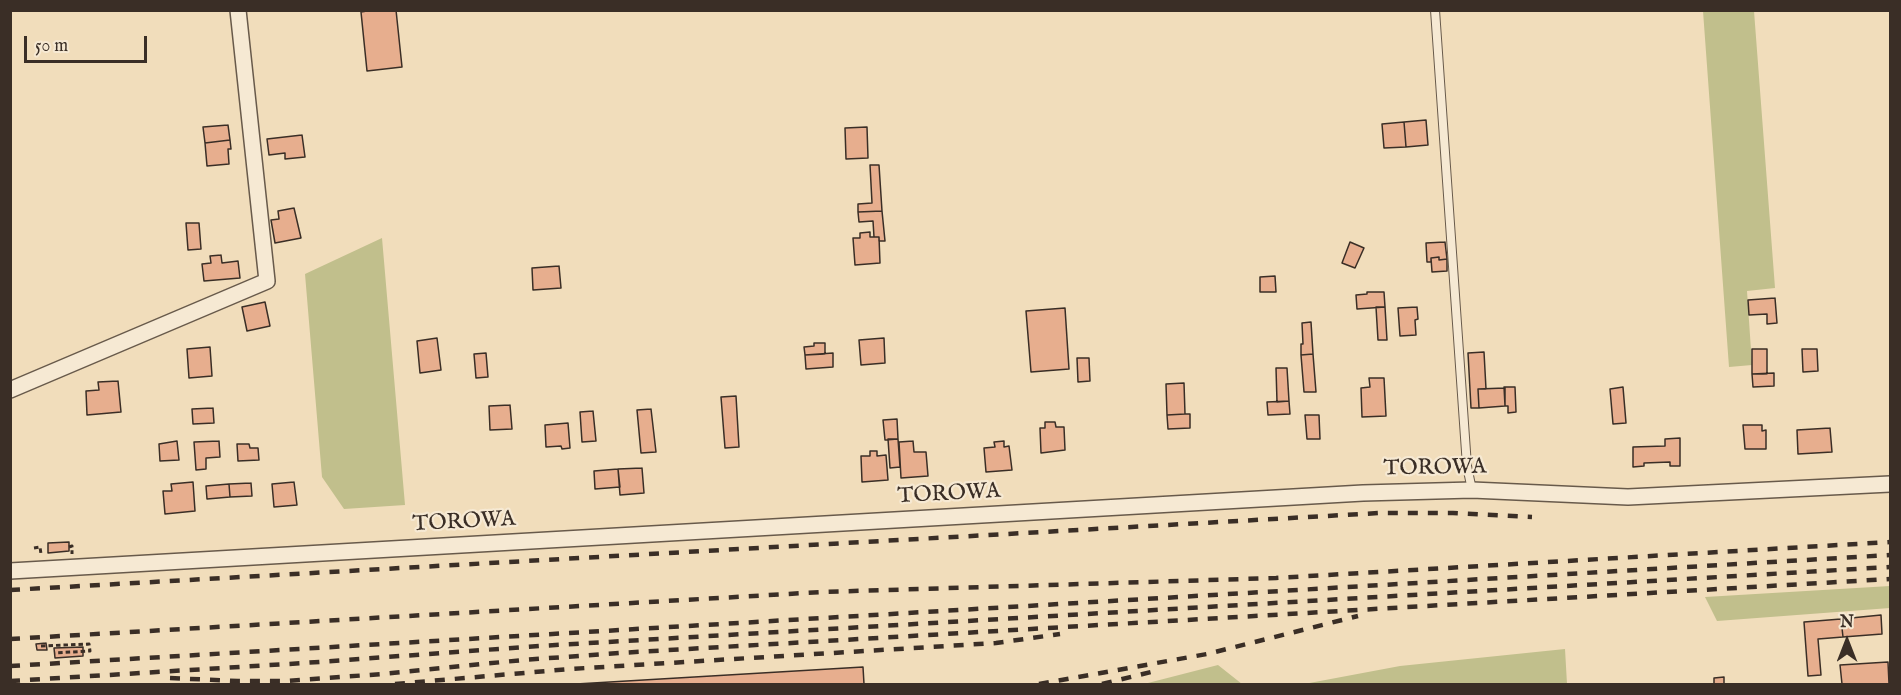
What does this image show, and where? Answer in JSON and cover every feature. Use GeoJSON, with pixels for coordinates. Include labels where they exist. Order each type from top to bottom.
{"type":"FeatureCollection","features":[{"type":"Feature","properties":{"kind":"street"},"geometry":{"type":"LineString","coordinates":[[10,390],[267,281],[238,10]]}},
{"type":"Feature","properties":{"kind":"street","name":"TOROWA"},"geometry":{"type":"LineString","coordinates":[[10,571],[1363,493],[1472,490],[1629,497],[1890,484]]}},
{"type":"Feature","properties":{"kind":"lane"},"geometry":{"type":"LineString","coordinates":[[1435,10],[1467,466],[1472,490]]}},
{"type":"Feature","properties":{"kind":"path"},"geometry":{"type":"LineString","coordinates":[[41,646],[89,644],[90,651],[54,653]]}},
{"type":"Feature","properties":{"kind":"shaded area"},"geometry":{"type":"Polygon","coordinates":[[[1703,11],[1754,11],[1775,288],[1747,291],[1752,365],[1729,367],[1703,11]]]}},
{"type":"Feature","properties":{"kind":"shaded area"},"geometry":{"type":"Polygon","coordinates":[[[382,238],[405,505],[344,509],[322,477],[305,274],[382,238]]]}},
{"type":"Feature","properties":{"kind":"shaded area"},"geometry":{"type":"Polygon","coordinates":[[[1890,586],[1890,608],[1717,621],[1705,597],[1890,586]]]}},
{"type":"Feature","properties":{"kind":"shaded area"},"geometry":{"type":"Polygon","coordinates":[[[1565,649],[1567,684],[1304,684],[1400,666],[1565,649]]]}},
{"type":"Feature","properties":{"kind":"shaded area"},"geometry":{"type":"Polygon","coordinates":[[[1218,665],[1242,684],[1144,684],[1218,665]]]}},
{"type":"Feature","properties":{"kind":"building"},"geometry":{"type":"Polygon","coordinates":[[[396,10],[402,67],[367,71],[361,12],[396,10]]]}},
{"type":"Feature","properties":{"kind":"building"},"geometry":{"type":"Polygon","coordinates":[[[1426,120],[1428,145],[1406,147],[1404,122],[1426,120]]]}},
{"type":"Feature","properties":{"kind":"building"},"geometry":{"type":"Polygon","coordinates":[[[1404,122],[1406,147],[1384,148],[1382,124],[1404,122]]]}},
{"type":"Feature","properties":{"kind":"building"},"geometry":{"type":"Polygon","coordinates":[[[228,125],[230,140],[205,143],[203,127],[228,125]]]}},
{"type":"Feature","properties":{"kind":"building"},"geometry":{"type":"Polygon","coordinates":[[[867,127],[868,158],[846,159],[845,128],[867,127]]]}},
{"type":"Feature","properties":{"kind":"building"},"geometry":{"type":"Polygon","coordinates":[[[302,135],[305,157],[285,159],[285,153],[269,155],[267,139],[302,135]]]}},
{"type":"Feature","properties":{"kind":"building"},"geometry":{"type":"Polygon","coordinates":[[[230,140],[229,164],[207,166],[205,143],[230,140]]]}},
{"type":"Feature","properties":{"kind":"building"},"geometry":{"type":"Polygon","coordinates":[[[870,165],[879,165],[882,211],[858,212],[858,204],[872,203],[870,165]]]}},
{"type":"Feature","properties":{"kind":"building"},"geometry":{"type":"Polygon","coordinates":[[[294,208],[301,238],[275,243],[271,220],[279,219],[278,211],[294,208]]]}},
{"type":"Feature","properties":{"kind":"building"},"geometry":{"type":"Polygon","coordinates":[[[882,211],[885,241],[879,241],[879,237],[874,237],[873,221],[859,222],[858,212],[882,211]]]}},
{"type":"Feature","properties":{"kind":"building"},"geometry":{"type":"Polygon","coordinates":[[[186,223],[199,223],[201,249],[188,250],[186,223]]]}},
{"type":"Feature","properties":{"kind":"building"},"geometry":{"type":"Polygon","coordinates":[[[870,232],[870,237],[879,237],[880,263],[855,265],[853,238],[860,238],[860,233],[870,232]]]}},
{"type":"Feature","properties":{"kind":"building"},"geometry":{"type":"Polygon","coordinates":[[[1350,242],[1364,248],[1355,268],[1342,263],[1350,242]]]}},
{"type":"Feature","properties":{"kind":"building"},"geometry":{"type":"Polygon","coordinates":[[[1445,242],[1447,259],[1431,258],[1431,262],[1427,262],[1426,243],[1445,242]]]}},
{"type":"Feature","properties":{"kind":"building"},"geometry":{"type":"Polygon","coordinates":[[[221,255],[222,263],[238,261],[240,278],[204,281],[202,264],[211,263],[210,256],[221,255]]]}},
{"type":"Feature","properties":{"kind":"building"},"geometry":{"type":"Polygon","coordinates":[[[1439,257],[1439,260],[1447,259],[1447,271],[1432,272],[1431,258],[1439,257]]]}},
{"type":"Feature","properties":{"kind":"building"},"geometry":{"type":"Polygon","coordinates":[[[559,266],[561,288],[533,290],[532,268],[559,266]]]}},
{"type":"Feature","properties":{"kind":"building"},"geometry":{"type":"Polygon","coordinates":[[[1275,276],[1276,292],[1260,292],[1260,277],[1275,276]]]}},
{"type":"Feature","properties":{"kind":"building"},"geometry":{"type":"Polygon","coordinates":[[[1367,292],[1384,292],[1385,307],[1357,309],[1356,295],[1367,294],[1367,292]]]}},
{"type":"Feature","properties":{"kind":"building"},"geometry":{"type":"Polygon","coordinates":[[[1775,298],[1777,323],[1767,324],[1767,314],[1749,315],[1748,300],[1775,298]]]}},
{"type":"Feature","properties":{"kind":"building"},"geometry":{"type":"Polygon","coordinates":[[[265,302],[270,326],[247,331],[242,307],[265,302]]]}},
{"type":"Feature","properties":{"kind":"building"},"geometry":{"type":"Polygon","coordinates":[[[1376,307],[1385,307],[1387,340],[1378,340],[1376,307]]]}},
{"type":"Feature","properties":{"kind":"building"},"geometry":{"type":"Polygon","coordinates":[[[1417,307],[1416,335],[1400,336],[1398,308],[1417,307]]]}},
{"type":"Feature","properties":{"kind":"building"},"geometry":{"type":"Polygon","coordinates":[[[1065,308],[1069,369],[1031,372],[1026,311],[1065,308]]]}},
{"type":"Feature","properties":{"kind":"building"},"geometry":{"type":"Polygon","coordinates":[[[1311,322],[1313,354],[1301,355],[1302,323],[1311,322]]]}},
{"type":"Feature","properties":{"kind":"building"},"geometry":{"type":"Polygon","coordinates":[[[437,338],[441,370],[420,373],[417,341],[437,338]]]}},
{"type":"Feature","properties":{"kind":"building"},"geometry":{"type":"Polygon","coordinates":[[[884,338],[885,363],[861,365],[859,340],[884,338]]]}},
{"type":"Feature","properties":{"kind":"building"},"geometry":{"type":"Polygon","coordinates":[[[814,343],[825,343],[825,354],[805,355],[804,347],[814,346],[814,343]]]}},
{"type":"Feature","properties":{"kind":"building"},"geometry":{"type":"Polygon","coordinates":[[[210,347],[212,376],[189,378],[187,349],[210,347]]]}},
{"type":"Feature","properties":{"kind":"building"},"geometry":{"type":"Polygon","coordinates":[[[1752,349],[1767,349],[1767,374],[1752,374],[1752,349]]]}},
{"type":"Feature","properties":{"kind":"building"},"geometry":{"type":"Polygon","coordinates":[[[1802,349],[1817,349],[1818,371],[1803,372],[1802,349]]]}},
{"type":"Feature","properties":{"kind":"building"},"geometry":{"type":"Polygon","coordinates":[[[1484,352],[1486,389],[1478,389],[1479,408],[1471,408],[1468,353],[1484,352]]]}},
{"type":"Feature","properties":{"kind":"building"},"geometry":{"type":"Polygon","coordinates":[[[486,353],[488,377],[476,378],[474,354],[486,353]]]}},
{"type":"Feature","properties":{"kind":"building"},"geometry":{"type":"Polygon","coordinates":[[[833,353],[833,367],[806,369],[805,355],[833,353]]]}},
{"type":"Feature","properties":{"kind":"building"},"geometry":{"type":"Polygon","coordinates":[[[1313,354],[1316,392],[1304,392],[1301,355],[1313,354]]]}},
{"type":"Feature","properties":{"kind":"building"},"geometry":{"type":"Polygon","coordinates":[[[1077,358],[1089,358],[1090,381],[1078,382],[1077,358]]]}},
{"type":"Feature","properties":{"kind":"building"},"geometry":{"type":"Polygon","coordinates":[[[1276,368],[1287,368],[1289,401],[1277,402],[1276,368]]]}},
{"type":"Feature","properties":{"kind":"building"},"geometry":{"type":"Polygon","coordinates":[[[1774,373],[1774,386],[1753,387],[1752,374],[1774,373]]]}},
{"type":"Feature","properties":{"kind":"building"},"geometry":{"type":"Polygon","coordinates":[[[1369,378],[1384,378],[1386,416],[1362,417],[1361,388],[1370,387],[1369,378]]]}},
{"type":"Feature","properties":{"kind":"building"},"geometry":{"type":"Polygon","coordinates":[[[118,381],[121,412],[87,415],[86,391],[99,390],[98,382],[118,381]]]}},
{"type":"Feature","properties":{"kind":"building"},"geometry":{"type":"Polygon","coordinates":[[[1184,383],[1185,414],[1167,415],[1166,384],[1184,383]]]}},
{"type":"Feature","properties":{"kind":"building"},"geometry":{"type":"Polygon","coordinates":[[[1504,387],[1515,387],[1516,412],[1508,413],[1508,406],[1505,406],[1504,387]]]}},
{"type":"Feature","properties":{"kind":"building"},"geometry":{"type":"Polygon","coordinates":[[[1623,387],[1626,423],[1613,424],[1610,389],[1623,387]]]}},
{"type":"Feature","properties":{"kind":"building"},"geometry":{"type":"Polygon","coordinates":[[[1505,388],[1505,406],[1479,408],[1478,389],[1505,388]]]}},
{"type":"Feature","properties":{"kind":"building"},"geometry":{"type":"Polygon","coordinates":[[[736,396],[739,447],[725,448],[721,397],[736,396]]]}},
{"type":"Feature","properties":{"kind":"building"},"geometry":{"type":"Polygon","coordinates":[[[1289,401],[1290,414],[1268,415],[1267,402],[1289,401]]]}},
{"type":"Feature","properties":{"kind":"building"},"geometry":{"type":"Polygon","coordinates":[[[510,405],[512,429],[490,430],[489,406],[510,405]]]}},
{"type":"Feature","properties":{"kind":"building"},"geometry":{"type":"Polygon","coordinates":[[[213,408],[214,423],[193,424],[192,409],[213,408]]]}},
{"type":"Feature","properties":{"kind":"building"},"geometry":{"type":"Polygon","coordinates":[[[651,409],[656,452],[641,453],[637,410],[651,409]]]}},
{"type":"Feature","properties":{"kind":"building"},"geometry":{"type":"Polygon","coordinates":[[[593,411],[596,441],[582,442],[580,412],[593,411]]]}},
{"type":"Feature","properties":{"kind":"building"},"geometry":{"type":"Polygon","coordinates":[[[1190,414],[1190,428],[1168,429],[1167,415],[1190,414]]]}},
{"type":"Feature","properties":{"kind":"building"},"geometry":{"type":"Polygon","coordinates":[[[1305,415],[1319,415],[1320,439],[1307,439],[1305,415]]]}},
{"type":"Feature","properties":{"kind":"building"},"geometry":{"type":"Polygon","coordinates":[[[897,419],[898,439],[885,440],[883,420],[897,419]]]}},
{"type":"Feature","properties":{"kind":"building"},"geometry":{"type":"Polygon","coordinates":[[[1045,422],[1055,422],[1056,427],[1064,427],[1065,450],[1041,453],[1040,428],[1045,428],[1045,422]]]}},
{"type":"Feature","properties":{"kind":"building"},"geometry":{"type":"Polygon","coordinates":[[[568,423],[570,448],[546,447],[545,425],[568,423]]]}},
{"type":"Feature","properties":{"kind":"building"},"geometry":{"type":"Polygon","coordinates":[[[1743,425],[1762,425],[1762,431],[1766,430],[1766,449],[1745,449],[1743,425]]]}},
{"type":"Feature","properties":{"kind":"building"},"geometry":{"type":"Polygon","coordinates":[[[1830,428],[1832,452],[1798,454],[1797,430],[1830,428]]]}},
{"type":"Feature","properties":{"kind":"building"},"geometry":{"type":"Polygon","coordinates":[[[1680,438],[1680,466],[1670,466],[1670,462],[1644,463],[1644,466],[1633,467],[1633,447],[1665,446],[1665,439],[1680,438]]]}},
{"type":"Feature","properties":{"kind":"building"},"geometry":{"type":"Polygon","coordinates":[[[888,439],[898,439],[900,467],[890,468],[888,439]]]}},
{"type":"Feature","properties":{"kind":"building"},"geometry":{"type":"Polygon","coordinates":[[[177,441],[179,460],[160,461],[159,444],[177,441]]]}},
{"type":"Feature","properties":{"kind":"building"},"geometry":{"type":"Polygon","coordinates":[[[219,441],[220,457],[206,458],[206,469],[196,470],[194,442],[219,441]]]}},
{"type":"Feature","properties":{"kind":"building"},"geometry":{"type":"Polygon","coordinates":[[[913,441],[914,452],[926,452],[928,476],[901,478],[899,442],[913,441]]]}},
{"type":"Feature","properties":{"kind":"building"},"geometry":{"type":"Polygon","coordinates":[[[1004,441],[1004,447],[1009,446],[1012,470],[986,472],[984,448],[995,447],[994,442],[1004,441]]]}},
{"type":"Feature","properties":{"kind":"building"},"geometry":{"type":"Polygon","coordinates":[[[237,444],[249,444],[250,448],[258,448],[259,460],[238,461],[237,444]]]}},
{"type":"Feature","properties":{"kind":"building"},"geometry":{"type":"Polygon","coordinates":[[[870,451],[877,451],[877,456],[886,455],[888,480],[862,482],[861,456],[870,456],[870,451]]]}},
{"type":"Feature","properties":{"kind":"building"},"geometry":{"type":"Polygon","coordinates":[[[642,468],[644,493],[620,495],[618,469],[642,468]]]}},
{"type":"Feature","properties":{"kind":"building"},"geometry":{"type":"Polygon","coordinates":[[[618,469],[620,487],[595,489],[594,471],[618,469]]]}},
{"type":"Feature","properties":{"kind":"building"},"geometry":{"type":"Polygon","coordinates":[[[193,482],[195,511],[165,514],[163,491],[172,491],[171,484],[193,482]]]}},
{"type":"Feature","properties":{"kind":"building"},"geometry":{"type":"Polygon","coordinates":[[[294,482],[297,505],[274,507],[272,484],[294,482]]]}},
{"type":"Feature","properties":{"kind":"building"},"geometry":{"type":"Polygon","coordinates":[[[251,483],[252,496],[230,497],[229,484],[251,483]]]}},
{"type":"Feature","properties":{"kind":"building"},"geometry":{"type":"Polygon","coordinates":[[[229,484],[230,497],[207,499],[206,486],[229,484]]]}},
{"type":"Feature","properties":{"kind":"building"},"geometry":{"type":"Polygon","coordinates":[[[69,542],[69,551],[48,553],[48,543],[69,542]]]}},
{"type":"Feature","properties":{"kind":"building"},"geometry":{"type":"Polygon","coordinates":[[[1881,615],[1882,634],[1843,637],[1841,619],[1881,615]]]}},
{"type":"Feature","properties":{"kind":"building"},"geometry":{"type":"Polygon","coordinates":[[[1841,619],[1843,637],[1818,639],[1821,675],[1808,676],[1804,622],[1841,619]]]}},
{"type":"Feature","properties":{"kind":"building"},"geometry":{"type":"Polygon","coordinates":[[[46,643],[47,650],[37,650],[36,644],[46,643]]]}},
{"type":"Feature","properties":{"kind":"building"},"geometry":{"type":"Polygon","coordinates":[[[83,647],[83,656],[55,658],[54,648],[83,647]]]}},
{"type":"Feature","properties":{"kind":"building"},"geometry":{"type":"Polygon","coordinates":[[[1888,662],[1889,684],[1842,684],[1840,665],[1888,662]]]}},
{"type":"Feature","properties":{"kind":"building"},"geometry":{"type":"Polygon","coordinates":[[[863,667],[864,684],[576,684],[863,667]]]}},
{"type":"Feature","properties":{"kind":"building"},"geometry":{"type":"Polygon","coordinates":[[[1724,677],[1724,684],[1714,684],[1714,678],[1724,677]]]}},
{"type":"Feature","properties":{"kind":"railway"},"geometry":{"type":"LineString","coordinates":[[10,590],[1380,513],[1453,513],[1532,517]]}},
{"type":"Feature","properties":{"kind":"railway"},"geometry":{"type":"LineString","coordinates":[[10,639],[822,592],[1276,578],[1890,542]]}},
{"type":"Feature","properties":{"kind":"railway"},"geometry":{"type":"LineString","coordinates":[[10,666],[1890,555]]}},
{"type":"Feature","properties":{"kind":"railway"},"geometry":{"type":"LineString","coordinates":[[10,681],[539,646],[1890,567]]}},
{"type":"Feature","properties":{"kind":"railway"},"geometry":{"type":"LineString","coordinates":[[170,678],[286,681],[619,653],[1890,579]]}},
{"type":"Feature","properties":{"kind":"railway"},"geometry":{"type":"LineString","coordinates":[[1039,684],[1207,654],[1358,616]]}},
{"type":"Feature","properties":{"kind":"railway"},"geometry":{"type":"LineString","coordinates":[[395,684],[570,669],[996,643],[1060,634]]}},
{"type":"Feature","properties":{"kind":"railway"},"geometry":{"type":"LineString","coordinates":[[1102,684],[1155,671]]}}]}
